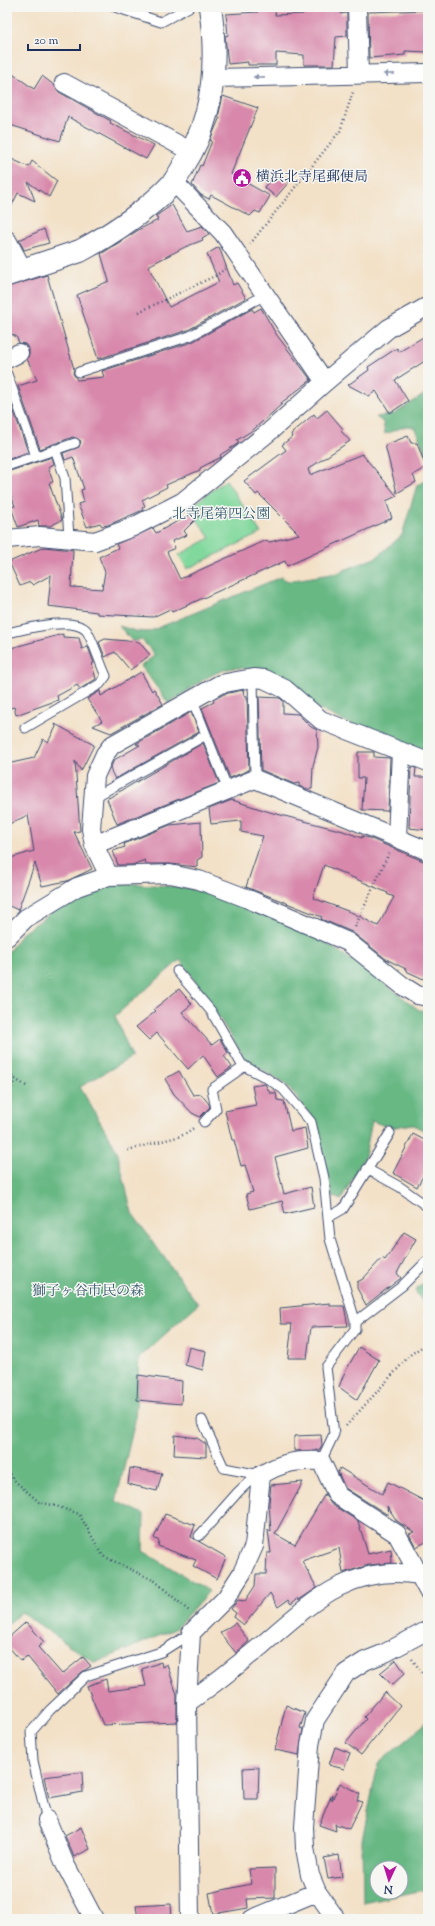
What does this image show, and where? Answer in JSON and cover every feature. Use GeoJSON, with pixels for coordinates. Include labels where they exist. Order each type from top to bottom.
{"type":"FeatureCollection","features":[{"type":"Feature","properties":{"kind":"main road"},"geometry":{"type":"LineString","coordinates":[[15,272],[80,251],[91,245],[150,205],[174,182],[192,152],[207,112],[213,78],[214,38],[210,7]]}},
{"type":"Feature","properties":{"kind":"street"},"geometry":{"type":"LineString","coordinates":[[357,7],[359,74]]}},
{"type":"Feature","properties":{"kind":"street"},"geometry":{"type":"LineString","coordinates":[[213,78],[428,73]]}},
{"type":"Feature","properties":{"kind":"street"},"geometry":{"type":"LineString","coordinates":[[64,83],[192,152]]}},
{"type":"Feature","properties":{"kind":"street"},"geometry":{"type":"LineString","coordinates":[[174,182],[223,233],[324,382]]}},
{"type":"Feature","properties":{"kind":"street"},"geometry":{"type":"LineString","coordinates":[[7,240],[15,272]]}},
{"type":"Feature","properties":{"kind":"street"},"geometry":{"type":"LineString","coordinates":[[7,539],[40,536],[95,540],[132,526],[182,502],[269,432],[324,382],[389,328],[428,306]]}},
{"type":"Feature","properties":{"kind":"street"},"geometry":{"type":"LineString","coordinates":[[109,876],[94,845],[91,828],[95,776],[105,754],[112,745],[220,684],[253,678],[264,679],[285,689],[321,720],[428,762]]}},
{"type":"Feature","properties":{"kind":"street"},"geometry":{"type":"LineString","coordinates":[[397,836],[401,751]]}},
{"type":"Feature","properties":{"kind":"street"},"geometry":{"type":"LineString","coordinates":[[94,845],[256,779],[397,836],[428,851]]}},
{"type":"Feature","properties":{"kind":"street"},"geometry":{"type":"LineString","coordinates":[[7,937],[26,918],[77,887],[109,876],[170,874],[199,880],[246,898],[348,942],[403,986],[417,995],[428,997]]}},
{"type":"Feature","properties":{"kind":"street"},"geometry":{"type":"LineString","coordinates":[[190,1919],[187,1703],[195,1629],[226,1598],[242,1573],[254,1546],[259,1474],[278,1465],[298,1460],[321,1461],[336,1495],[396,1534],[428,1591]]}},
{"type":"Feature","properties":{"kind":"street"},"geometry":{"type":"LineString","coordinates":[[187,1703],[220,1680],[315,1599],[342,1584],[375,1574],[401,1572],[419,1575]]}},
{"type":"Feature","properties":{"kind":"street"},"geometry":{"type":"LineString","coordinates":[[336,1919],[317,1892],[310,1875],[304,1827],[310,1745],[315,1720],[346,1673],[365,1661],[428,1630]]}},
{"type":"Feature","properties":{"kind":"street"},"geometry":{"type":"LineString","coordinates":[[47,1820],[65,1864],[94,1919]]}},
{"type":"Feature","properties":{"kind":"street"},"geometry":{"type":"LineString","coordinates":[[252,1919],[317,1892]]}},
{"type":"Feature","properties":{"kind":"lane"},"geometry":{"type":"LineString","coordinates":[[115,7],[161,22],[189,7]]}},
{"type":"Feature","properties":{"kind":"lane"},"geometry":{"type":"LineString","coordinates":[[79,372],[190,336],[265,295]]}},
{"type":"Feature","properties":{"kind":"lane"},"geometry":{"type":"LineString","coordinates":[[7,374],[36,456]]}},
{"type":"Feature","properties":{"kind":"lane"},"geometry":{"type":"LineString","coordinates":[[7,466],[75,443]]}},
{"type":"Feature","properties":{"kind":"lane"},"geometry":{"type":"LineString","coordinates":[[55,449],[65,478],[69,537]]}},
{"type":"Feature","properties":{"kind":"lane"},"geometry":{"type":"LineString","coordinates":[[7,633],[48,624],[76,625],[86,631],[106,676],[100,684],[24,728]]}},
{"type":"Feature","properties":{"kind":"lane"},"geometry":{"type":"LineString","coordinates":[[253,678],[256,779]]}},
{"type":"Feature","properties":{"kind":"lane"},"geometry":{"type":"LineString","coordinates":[[192,699],[228,790]]}},
{"type":"Feature","properties":{"kind":"lane"},"geometry":{"type":"LineString","coordinates":[[93,798],[206,735]]}},
{"type":"Feature","properties":{"kind":"lane"},"geometry":{"type":"LineString","coordinates":[[178,971],[211,1011],[242,1065],[265,1077],[283,1089],[311,1122],[324,1178],[330,1239],[355,1322],[355,1329],[326,1367],[334,1434],[321,1461]]}},
{"type":"Feature","properties":{"kind":"lane"},"geometry":{"type":"LineString","coordinates":[[204,1122],[216,1109],[212,1089],[245,1066]]}},
{"type":"Feature","properties":{"kind":"lane"},"geometry":{"type":"LineString","coordinates":[[329,1217],[343,1209],[390,1133]]}},
{"type":"Feature","properties":{"kind":"lane"},"geometry":{"type":"LineString","coordinates":[[367,1169],[400,1188],[428,1207]]}},
{"type":"Feature","properties":{"kind":"lane"},"geometry":{"type":"LineString","coordinates":[[355,1322],[402,1286],[428,1260]]}},
{"type":"Feature","properties":{"kind":"lane"},"geometry":{"type":"LineString","coordinates":[[202,1420],[224,1468],[259,1474]]}},
{"type":"Feature","properties":{"kind":"lane"},"geometry":{"type":"LineString","coordinates":[[200,1536],[238,1492],[259,1474]]}},
{"type":"Feature","properties":{"kind":"lane"},"geometry":{"type":"LineString","coordinates":[[47,1820],[33,1761],[31,1732],[50,1710],[86,1676],[161,1652],[195,1629]]}},
{"type":"Feature","properties":{"kind":"path"},"geometry":{"type":"LineString","coordinates":[[139,312],[217,275],[240,257],[340,131],[359,74]]}},
{"type":"Feature","properties":{"kind":"path"},"geometry":{"type":"LineString","coordinates":[[348,942],[397,836]]}},
{"type":"Feature","properties":{"kind":"path"},"geometry":{"type":"LineString","coordinates":[[7,1070],[14,1079],[28,1086]]}},
{"type":"Feature","properties":{"kind":"path"},"geometry":{"type":"LineString","coordinates":[[7,1100],[14,1079]]}},
{"type":"Feature","properties":{"kind":"path"},"geometry":{"type":"LineString","coordinates":[[128,1150],[181,1136],[204,1122]]}},
{"type":"Feature","properties":{"kind":"path"},"geometry":{"type":"LineString","coordinates":[[334,1434],[349,1424],[411,1354],[428,1342]]}},
{"type":"Feature","properties":{"kind":"path"},"geometry":{"type":"LineString","coordinates":[[7,1471],[16,1482],[39,1502],[79,1514],[103,1556],[155,1581],[188,1610],[195,1629]]}},
{"type":"Feature","properties":{"kind":"path"},"geometry":{"type":"LineString","coordinates":[[401,1644],[428,1681]]}},
{"type":"Feature","properties":{"kind":"green space"},"geometry":{"type":"Polygon","coordinates":[[[428,392],[428,458],[414,427],[406,426],[385,434],[383,422],[376,417],[394,414],[428,392]]]}},
{"type":"Feature","properties":{"kind":"green space"},"geometry":{"type":"Polygon","coordinates":[[[428,472],[428,755],[339,719],[316,707],[272,678],[248,669],[235,668],[218,672],[200,682],[169,704],[141,666],[155,655],[141,639],[133,642],[119,626],[136,631],[148,632],[281,577],[288,581],[337,573],[377,557],[402,535],[417,485],[425,481],[428,472]]]}},
{"type":"Feature","properties":{"kind":"green space","name":"北寺尾第四公園"},"geometry":{"type":"Polygon","coordinates":[[[226,480],[261,533],[187,569],[179,555],[210,538],[189,508],[226,480]]]}},
{"type":"Feature","properties":{"kind":"green space","name":"獅子ヶ谷市民の森"},"geometry":{"type":"Polygon","coordinates":[[[123,883],[182,887],[221,895],[314,935],[375,976],[419,1010],[428,1011],[428,1133],[412,1124],[390,1128],[372,1121],[365,1156],[341,1200],[332,1196],[315,1121],[286,1084],[246,1060],[206,997],[180,960],[115,1016],[132,1057],[80,1087],[117,1151],[132,1213],[198,1304],[139,1358],[135,1421],[116,1501],[144,1514],[143,1551],[209,1591],[175,1629],[95,1663],[21,1612],[7,1625],[7,954],[21,934],[74,897],[123,883]]]}},
{"type":"Feature","properties":{"kind":"green space"},"geometry":{"type":"Polygon","coordinates":[[[428,1278],[428,1309],[415,1291],[428,1278]]]}},
{"type":"Feature","properties":{"kind":"green space"},"geometry":{"type":"Polygon","coordinates":[[[428,1721],[428,1889],[409,1893],[409,1860],[369,1860],[369,1900],[377,1900],[363,1903],[362,1840],[378,1764],[428,1721]]]}},
{"type":"Feature","properties":{"kind":"building"},"geometry":{"type":"Polygon","coordinates":[[[276,7],[275,15],[303,14],[307,7],[341,7],[341,14],[347,13],[347,36],[336,37],[334,65],[304,65],[304,55],[276,53],[276,65],[248,65],[248,62],[228,64],[225,36],[228,35],[226,14],[258,12],[257,8],[276,7]]]}},
{"type":"Feature","properties":{"kind":"building"},"geometry":{"type":"Polygon","coordinates":[[[428,10],[428,52],[405,51],[405,55],[369,58],[368,12],[428,10]]]}},
{"type":"Feature","properties":{"kind":"building"},"geometry":{"type":"Polygon","coordinates":[[[7,70],[34,89],[42,76],[54,85],[59,92],[111,121],[110,123],[154,145],[146,159],[68,117],[60,141],[7,124],[7,70]]]}},
{"type":"Feature","properties":{"kind":"building"},"geometry":{"type":"Polygon","coordinates":[[[223,96],[258,108],[231,174],[270,196],[260,213],[255,211],[250,216],[211,195],[209,199],[201,195],[192,185],[200,165],[202,166],[212,141],[210,140],[220,117],[218,117],[223,96]]]}},
{"type":"Feature","properties":{"kind":"building"},"geometry":{"type":"Polygon","coordinates":[[[7,157],[29,167],[32,161],[57,181],[49,197],[28,182],[35,201],[18,193],[7,215],[7,157]]]}},
{"type":"Feature","properties":{"kind":"building"},"geometry":{"type":"Polygon","coordinates":[[[277,173],[289,182],[276,197],[264,187],[277,173]]]}},
{"type":"Feature","properties":{"kind":"building"},"geometry":{"type":"Polygon","coordinates":[[[172,205],[187,231],[202,226],[209,234],[202,238],[203,240],[185,247],[148,266],[169,307],[219,282],[207,254],[219,247],[233,285],[237,283],[246,298],[188,330],[98,359],[77,295],[109,281],[101,254],[140,229],[158,220],[156,216],[172,205]]]}},
{"type":"Feature","properties":{"kind":"building"},"geometry":{"type":"Polygon","coordinates":[[[44,229],[49,243],[24,250],[19,240],[44,229]]]}},
{"type":"Feature","properties":{"kind":"building"},"geometry":{"type":"Polygon","coordinates":[[[47,275],[74,369],[73,373],[77,380],[104,377],[102,371],[192,342],[252,309],[254,312],[261,308],[276,334],[311,380],[281,403],[282,404],[253,430],[237,440],[239,443],[220,455],[221,457],[200,468],[200,470],[166,485],[167,487],[142,500],[145,506],[142,508],[143,510],[108,525],[102,526],[100,523],[87,527],[78,504],[84,502],[81,490],[84,489],[73,457],[65,460],[63,453],[79,447],[81,441],[73,437],[40,449],[18,386],[37,380],[27,359],[29,349],[25,344],[19,343],[16,336],[13,334],[7,338],[7,287],[47,275]]]}},
{"type":"Feature","properties":{"kind":"building"},"geometry":{"type":"Polygon","coordinates":[[[428,334],[428,359],[395,380],[408,401],[390,413],[376,391],[369,396],[348,385],[369,370],[368,367],[397,348],[399,352],[428,334]]]}},
{"type":"Feature","properties":{"kind":"building"},"geometry":{"type":"Polygon","coordinates":[[[7,392],[28,452],[7,460],[7,392]]]}},
{"type":"Feature","properties":{"kind":"building"},"geometry":{"type":"Polygon","coordinates":[[[327,410],[343,429],[341,431],[350,441],[308,469],[310,475],[362,454],[397,496],[386,501],[392,518],[287,566],[285,561],[172,612],[170,609],[153,617],[97,614],[97,612],[48,606],[51,575],[33,585],[30,582],[20,586],[9,562],[44,547],[73,550],[71,587],[102,589],[105,572],[99,557],[118,548],[116,544],[153,528],[156,533],[202,508],[204,511],[184,531],[187,535],[172,541],[175,548],[167,552],[180,579],[264,541],[270,542],[299,534],[258,493],[256,495],[244,481],[286,450],[282,445],[292,437],[291,434],[314,414],[317,418],[327,410]]]}},
{"type":"Feature","properties":{"kind":"building"},"geometry":{"type":"Polygon","coordinates":[[[408,436],[411,443],[417,443],[426,467],[413,475],[416,482],[397,493],[385,445],[408,436]]]}},
{"type":"Feature","properties":{"kind":"building"},"geometry":{"type":"Polygon","coordinates":[[[52,457],[54,464],[48,467],[53,482],[49,483],[62,520],[50,526],[39,526],[38,520],[18,527],[11,507],[15,506],[7,485],[7,472],[52,457]]]}},
{"type":"Feature","properties":{"kind":"building"},"geometry":{"type":"Polygon","coordinates":[[[63,634],[63,637],[79,638],[82,649],[88,647],[94,663],[92,664],[96,679],[80,689],[77,685],[57,696],[58,700],[16,715],[14,707],[7,709],[7,649],[63,634]]]}},
{"type":"Feature","properties":{"kind":"building"},"geometry":{"type":"Polygon","coordinates":[[[105,639],[139,642],[150,655],[130,670],[115,652],[105,657],[99,642],[105,639]]]}},
{"type":"Feature","properties":{"kind":"building"},"geometry":{"type":"Polygon","coordinates":[[[141,672],[152,691],[154,689],[163,704],[111,733],[93,726],[102,721],[87,699],[100,691],[101,696],[141,672]]]}},
{"type":"Feature","properties":{"kind":"building"},"geometry":{"type":"Polygon","coordinates":[[[243,690],[244,695],[247,696],[249,770],[230,778],[202,708],[214,702],[213,700],[224,694],[243,690]]]}},
{"type":"Feature","properties":{"kind":"building"},"geometry":{"type":"Polygon","coordinates":[[[259,697],[280,698],[283,701],[283,713],[298,714],[311,727],[317,730],[318,747],[313,766],[312,789],[306,789],[299,786],[299,783],[294,784],[261,770],[259,697]]]}},
{"type":"Feature","properties":{"kind":"building"},"geometry":{"type":"Polygon","coordinates":[[[191,712],[199,732],[115,779],[110,769],[114,760],[140,745],[136,744],[191,712]]]}},
{"type":"Feature","properties":{"kind":"building"},"geometry":{"type":"Polygon","coordinates":[[[55,724],[94,745],[81,771],[75,761],[80,831],[74,832],[92,869],[67,881],[42,886],[35,863],[18,910],[7,905],[7,859],[34,851],[28,815],[7,825],[7,764],[34,758],[43,739],[48,742],[56,727],[55,724]]]}},
{"type":"Feature","properties":{"kind":"building"},"geometry":{"type":"Polygon","coordinates":[[[203,743],[219,783],[117,824],[107,799],[203,743]]]}},
{"type":"Feature","properties":{"kind":"building"},"geometry":{"type":"Polygon","coordinates":[[[358,752],[374,752],[374,757],[390,758],[388,811],[362,810],[364,778],[358,778],[358,752]]]}},
{"type":"Feature","properties":{"kind":"building"},"geometry":{"type":"Polygon","coordinates":[[[411,767],[416,768],[415,777],[428,777],[428,830],[409,828],[411,767]]]}},
{"type":"Feature","properties":{"kind":"building"},"geometry":{"type":"Polygon","coordinates":[[[232,800],[273,813],[343,831],[362,838],[362,836],[369,838],[428,863],[428,981],[406,971],[406,969],[386,959],[352,932],[321,919],[322,917],[246,887],[263,836],[241,832],[241,821],[211,824],[209,809],[232,800]],[[324,865],[313,898],[353,913],[378,926],[394,897],[387,894],[388,893],[324,865]]]}},
{"type":"Feature","properties":{"kind":"building"},"geometry":{"type":"Polygon","coordinates":[[[201,822],[202,857],[197,860],[197,867],[170,864],[146,864],[145,860],[132,865],[118,865],[113,851],[125,847],[124,844],[170,825],[201,822]]]}},
{"type":"Feature","properties":{"kind":"building"},"geometry":{"type":"Polygon","coordinates":[[[179,989],[192,1004],[182,1012],[212,1045],[220,1039],[228,1053],[224,1056],[232,1067],[218,1077],[203,1055],[188,1069],[157,1033],[149,1040],[136,1027],[156,1011],[154,1009],[179,989]]]}},
{"type":"Feature","properties":{"kind":"building"},"geometry":{"type":"Polygon","coordinates":[[[179,1071],[193,1095],[201,1094],[209,1104],[210,1107],[200,1117],[192,1113],[174,1094],[165,1079],[179,1071]]]}},
{"type":"Feature","properties":{"kind":"building"},"geometry":{"type":"Polygon","coordinates":[[[265,1084],[270,1093],[276,1093],[277,1100],[284,1101],[291,1131],[305,1128],[308,1148],[275,1157],[284,1194],[311,1187],[314,1207],[285,1214],[282,1201],[250,1209],[246,1194],[253,1192],[245,1165],[241,1166],[234,1140],[232,1140],[225,1111],[256,1105],[252,1086],[265,1084]]]}},
{"type":"Feature","properties":{"kind":"building"},"geometry":{"type":"Polygon","coordinates":[[[413,1134],[428,1142],[428,1167],[417,1187],[393,1173],[413,1134]]]}},
{"type":"Feature","properties":{"kind":"building"},"geometry":{"type":"Polygon","coordinates":[[[404,1232],[416,1239],[397,1273],[401,1278],[366,1305],[357,1288],[357,1282],[363,1279],[382,1258],[385,1260],[404,1232]]]}},
{"type":"Feature","properties":{"kind":"building"},"geometry":{"type":"Polygon","coordinates":[[[330,1303],[330,1306],[344,1306],[348,1326],[311,1327],[307,1358],[288,1358],[292,1324],[281,1324],[280,1308],[330,1303]]]}},
{"type":"Feature","properties":{"kind":"building"},"geometry":{"type":"Polygon","coordinates":[[[189,1347],[206,1351],[203,1370],[185,1365],[189,1347]]]}},
{"type":"Feature","properties":{"kind":"building"},"geometry":{"type":"Polygon","coordinates":[[[359,1347],[379,1360],[357,1400],[339,1387],[343,1376],[359,1347]]]}},
{"type":"Feature","properties":{"kind":"building"},"geometry":{"type":"Polygon","coordinates":[[[138,1375],[182,1381],[181,1404],[137,1400],[138,1375]]]}},
{"type":"Feature","properties":{"kind":"building"},"geometry":{"type":"Polygon","coordinates":[[[175,1435],[197,1438],[206,1444],[206,1457],[174,1455],[175,1435]]]}},
{"type":"Feature","properties":{"kind":"building"},"geometry":{"type":"Polygon","coordinates":[[[321,1435],[322,1445],[319,1450],[294,1451],[294,1436],[321,1435]]]}},
{"type":"Feature","properties":{"kind":"building"},"geometry":{"type":"Polygon","coordinates":[[[130,1468],[162,1473],[157,1491],[128,1484],[130,1468]]]}},
{"type":"Feature","properties":{"kind":"building"},"geometry":{"type":"Polygon","coordinates":[[[340,1468],[382,1494],[388,1482],[428,1503],[428,1541],[416,1547],[409,1534],[414,1532],[397,1521],[387,1506],[388,1515],[345,1488],[338,1472],[340,1468]]]}},
{"type":"Feature","properties":{"kind":"building"},"geometry":{"type":"Polygon","coordinates":[[[303,1482],[275,1534],[295,1545],[325,1494],[331,1504],[358,1521],[368,1554],[391,1549],[392,1563],[369,1565],[343,1573],[339,1548],[302,1561],[317,1588],[299,1600],[298,1598],[291,1604],[288,1600],[278,1607],[270,1593],[244,1625],[234,1617],[236,1613],[231,1609],[238,1600],[245,1601],[255,1586],[256,1574],[266,1574],[267,1553],[271,1553],[268,1530],[271,1532],[269,1503],[271,1485],[303,1482]]]}},
{"type":"Feature","properties":{"kind":"building"},"geometry":{"type":"Polygon","coordinates":[[[165,1514],[195,1525],[191,1537],[226,1557],[217,1579],[193,1566],[196,1560],[158,1546],[159,1541],[154,1538],[165,1514]]]}},
{"type":"Feature","properties":{"kind":"building"},"geometry":{"type":"Polygon","coordinates":[[[26,1622],[44,1642],[38,1647],[62,1674],[83,1657],[91,1666],[82,1672],[58,1694],[27,1656],[21,1661],[7,1645],[7,1639],[26,1622]]]}},
{"type":"Feature","properties":{"kind":"building"},"geometry":{"type":"Polygon","coordinates":[[[235,1623],[249,1641],[236,1653],[220,1633],[235,1623]]]}},
{"type":"Feature","properties":{"kind":"building"},"geometry":{"type":"Polygon","coordinates":[[[396,1660],[405,1673],[392,1685],[380,1673],[396,1660]]]}},
{"type":"Feature","properties":{"kind":"building"},"geometry":{"type":"Polygon","coordinates":[[[161,1662],[162,1667],[167,1664],[177,1695],[177,1722],[103,1725],[87,1686],[106,1679],[108,1691],[146,1686],[142,1669],[161,1662]]]}},
{"type":"Feature","properties":{"kind":"building"},"geometry":{"type":"Polygon","coordinates":[[[385,1692],[400,1706],[361,1755],[346,1743],[366,1719],[364,1717],[385,1692]]]}},
{"type":"Feature","properties":{"kind":"building"},"geometry":{"type":"Polygon","coordinates":[[[286,1705],[305,1713],[300,1728],[303,1729],[299,1755],[275,1750],[286,1705]]]}},
{"type":"Feature","properties":{"kind":"building"},"geometry":{"type":"Polygon","coordinates":[[[335,1747],[350,1753],[344,1769],[329,1765],[335,1747]]]}},
{"type":"Feature","properties":{"kind":"building"},"geometry":{"type":"Polygon","coordinates":[[[259,1767],[258,1799],[244,1799],[243,1768],[259,1767]]]}},
{"type":"Feature","properties":{"kind":"building"},"geometry":{"type":"Polygon","coordinates":[[[82,1772],[83,1792],[49,1798],[44,1777],[82,1772]]]}},
{"type":"Feature","properties":{"kind":"building"},"geometry":{"type":"Polygon","coordinates":[[[340,1783],[360,1794],[357,1800],[362,1802],[349,1829],[335,1824],[336,1831],[319,1825],[332,1794],[332,1800],[340,1783]]]}},
{"type":"Feature","properties":{"kind":"building"},"geometry":{"type":"Polygon","coordinates":[[[81,1827],[90,1849],[74,1857],[65,1836],[81,1827]]]}},
{"type":"Feature","properties":{"kind":"building"},"geometry":{"type":"Polygon","coordinates":[[[339,1855],[342,1877],[328,1879],[324,1858],[339,1855]]]}},
{"type":"Feature","properties":{"kind":"building"},"geometry":{"type":"Polygon","coordinates":[[[275,1868],[275,1898],[247,1899],[248,1908],[213,1914],[209,1893],[251,1884],[249,1869],[275,1868]]]}},
{"type":"Feature","properties":{"kind":"building"},"geometry":{"type":"Polygon","coordinates":[[[171,1904],[172,1919],[138,1919],[136,1906],[171,1904]]]}},
{"type":"Feature","properties":{"kind":"place","name":"横浜北寺尾郵便局"},"geometry":{"type":"Point","coordinates":[242,178]}}]}
